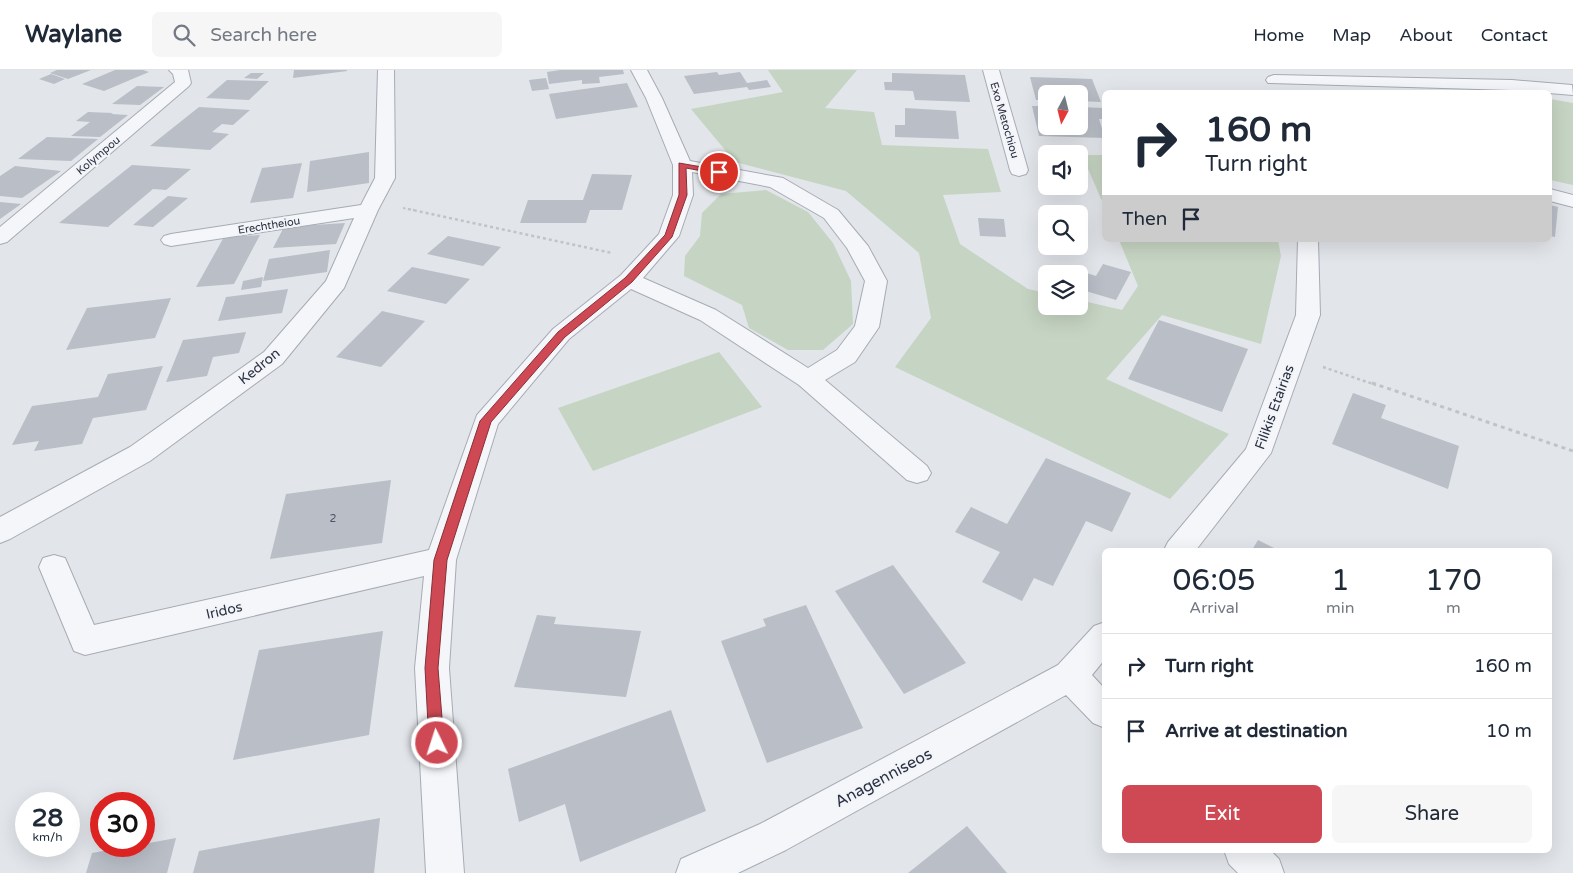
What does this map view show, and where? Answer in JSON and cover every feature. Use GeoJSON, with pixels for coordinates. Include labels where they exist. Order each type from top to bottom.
{"type":"FeatureCollection","features":[{"type":"Feature","properties":{"kind":"street","name":"Kolympou"},"geometry":{"type":"LineString","coordinates":[[0,238],[184,83],[181,72],[177,70]]}},
{"type":"Feature","properties":{"kind":"street","name":"Kedron"},"geometry":{"type":"LineString","coordinates":[[0,531],[140,454],[273,358],[336,283],[370,206],[385,178],[386,70]]}},
{"type":"Feature","properties":{"kind":"street"},"geometry":{"type":"LineString","coordinates":[[445,873],[432,668],[441,560],[486,421],[561,334],[637,270],[669,236],[683,195],[682,165],[654,98],[639,70]]}},
{"type":"Feature","properties":{"kind":"street","name":"Exo Metochiou"},"geometry":{"type":"LineString","coordinates":[[991,70],[1019,170]]}},
{"type":"Feature","properties":{"kind":"street"},"geometry":{"type":"LineString","coordinates":[[1547,70],[1572,90]]}},
{"type":"Feature","properties":{"kind":"street"},"geometry":{"type":"LineString","coordinates":[[1274,81],[1512,85],[1572,90]]}},
{"type":"Feature","properties":{"kind":"street"},"geometry":{"type":"LineString","coordinates":[[682,165],[776,182],[831,214],[857,246],[876,281],[867,327],[846,356],[808,379]]}},
{"type":"Feature","properties":{"kind":"street"},"geometry":{"type":"LineString","coordinates":[[1552,196],[1573,201]]}},
{"type":"Feature","properties":{"kind":"street","name":"Erechtheiou"},"geometry":{"type":"LineString","coordinates":[[171,240],[370,206]]}},
{"type":"Feature","properties":{"kind":"street","name":"Filikis Etairias"},"geometry":{"type":"LineString","coordinates":[[1181,548],[1258,453],[1308,315],[1308,242]]}},
{"type":"Feature","properties":{"kind":"street"},"geometry":{"type":"LineString","coordinates":[[637,270],[808,379],[917,473]]}},
{"type":"Feature","properties":{"kind":"street","name":"Iridos"},"geometry":{"type":"LineString","coordinates":[[54,567],[85,641],[441,560]]}},
{"type":"Feature","properties":{"kind":"street"},"geometry":{"type":"LineString","coordinates":[[1102,639],[1070,676],[1102,709]]}},
{"type":"Feature","properties":{"kind":"street","name":"Anagenniseos"},"geometry":{"type":"LineString","coordinates":[[695,873],[773,836],[1070,676]]}},
{"type":"Feature","properties":{"kind":"street"},"geometry":{"type":"LineString","coordinates":[[1246,853],[1266,873]]}},
{"type":"Feature","properties":{"kind":"path"},"geometry":{"type":"LineString","coordinates":[[370,206],[637,270]]}},
{"type":"Feature","properties":{"kind":"path"},"geometry":{"type":"LineString","coordinates":[[1292,356],[1573,451]]}},
{"type":"Feature","properties":{"kind":"green space"},"geometry":{"type":"Polygon","coordinates":[[[768,70],[857,70],[825,108],[874,112],[882,145],[988,149],[1001,192],[943,195],[960,244],[1028,289],[1038,291],[1038,315],[1088,315],[1088,302],[1122,310],[1138,286],[1120,242],[1278,242],[1281,256],[1261,344],[1162,315],[1106,379],[1229,434],[1170,499],[895,367],[931,318],[919,253],[846,191],[735,162],[691,109],[783,92],[768,70]]]}},
{"type":"Feature","properties":{"kind":"green space"},"geometry":{"type":"Polygon","coordinates":[[[1552,99],[1573,103],[1573,185],[1552,180],[1552,99]]]}},
{"type":"Feature","properties":{"kind":"green space"},"geometry":{"type":"Polygon","coordinates":[[[1088,155],[1102,155],[1102,201],[1088,169],[1088,155]]]}},
{"type":"Feature","properties":{"kind":"green space"},"geometry":{"type":"Polygon","coordinates":[[[766,190],[808,212],[833,243],[851,281],[853,324],[823,350],[788,350],[749,328],[742,305],[684,276],[685,256],[700,236],[702,213],[721,194],[766,190]]]}},
{"type":"Feature","properties":{"kind":"green space"},"geometry":{"type":"Polygon","coordinates":[[[719,352],[762,407],[593,471],[558,408],[719,352]]]}},
{"type":"Feature","properties":{"kind":"building"},"geometry":{"type":"Polygon","coordinates":[[[57,70],[91,70],[68,79],[50,73],[57,70]]]}},
{"type":"Feature","properties":{"kind":"building"},"geometry":{"type":"Polygon","coordinates":[[[115,70],[143,70],[149,72],[104,91],[82,84],[115,70]]]}},
{"type":"Feature","properties":{"kind":"building"},"geometry":{"type":"Polygon","coordinates":[[[294,70],[347,70],[347,71],[293,78],[294,70]]]}},
{"type":"Feature","properties":{"kind":"building"},"geometry":{"type":"Polygon","coordinates":[[[560,70],[623,70],[624,74],[599,77],[600,83],[582,84],[582,80],[549,84],[547,72],[560,70]]]}},
{"type":"Feature","properties":{"kind":"building"},"geometry":{"type":"Polygon","coordinates":[[[717,72],[719,75],[740,72],[747,83],[767,80],[771,87],[749,90],[747,87],[694,94],[684,76],[717,72]]]}},
{"type":"Feature","properties":{"kind":"building"},"geometry":{"type":"Polygon","coordinates":[[[251,73],[264,73],[257,79],[244,78],[251,73]]]}},
{"type":"Feature","properties":{"kind":"building"},"geometry":{"type":"Polygon","coordinates":[[[892,73],[965,75],[970,102],[915,100],[913,91],[885,90],[884,82],[892,82],[892,73]]]}},
{"type":"Feature","properties":{"kind":"building"},"geometry":{"type":"Polygon","coordinates":[[[51,74],[65,79],[54,84],[39,79],[51,74]]]}},
{"type":"Feature","properties":{"kind":"building"},"geometry":{"type":"Polygon","coordinates":[[[1030,77],[1092,79],[1101,102],[1088,101],[1088,85],[1038,85],[1038,100],[1036,100],[1030,77]]]}},
{"type":"Feature","properties":{"kind":"building"},"geometry":{"type":"Polygon","coordinates":[[[546,78],[549,89],[532,91],[529,80],[546,78]]]}},
{"type":"Feature","properties":{"kind":"building"},"geometry":{"type":"Polygon","coordinates":[[[227,80],[269,81],[249,100],[206,98],[227,80]]]}},
{"type":"Feature","properties":{"kind":"building"},"geometry":{"type":"Polygon","coordinates":[[[627,83],[638,107],[556,119],[549,94],[627,83]]]}},
{"type":"Feature","properties":{"kind":"building"},"geometry":{"type":"Polygon","coordinates":[[[137,86],[164,87],[140,105],[112,104],[137,86]]]}},
{"type":"Feature","properties":{"kind":"building"},"geometry":{"type":"Polygon","coordinates":[[[1032,106],[1038,106],[1038,132],[1032,106]]]}},
{"type":"Feature","properties":{"kind":"building"},"geometry":{"type":"Polygon","coordinates":[[[199,107],[250,110],[233,125],[222,124],[212,132],[229,134],[210,150],[150,146],[199,107]]]}},
{"type":"Feature","properties":{"kind":"building"},"geometry":{"type":"Polygon","coordinates":[[[1088,107],[1102,108],[1102,119],[1099,119],[1102,138],[1039,135],[1088,135],[1088,107]]]}},
{"type":"Feature","properties":{"kind":"building"},"geometry":{"type":"Polygon","coordinates":[[[905,108],[956,111],[959,139],[895,137],[895,125],[905,125],[905,108]]]}},
{"type":"Feature","properties":{"kind":"building"},"geometry":{"type":"Polygon","coordinates":[[[88,112],[128,115],[100,137],[71,136],[90,122],[76,121],[88,112]]]}},
{"type":"Feature","properties":{"kind":"building"},"geometry":{"type":"Polygon","coordinates":[[[47,137],[98,139],[71,161],[18,159],[47,137]]]}},
{"type":"Feature","properties":{"kind":"building"},"geometry":{"type":"Polygon","coordinates":[[[369,152],[369,183],[307,192],[310,161],[369,152]]]}},
{"type":"Feature","properties":{"kind":"building"},"geometry":{"type":"Polygon","coordinates":[[[302,163],[293,198],[250,203],[262,168],[302,163]]]}},
{"type":"Feature","properties":{"kind":"building"},"geometry":{"type":"Polygon","coordinates":[[[132,165],[191,169],[166,190],[153,189],[108,227],[59,223],[132,165]]]}},
{"type":"Feature","properties":{"kind":"building"},"geometry":{"type":"Polygon","coordinates":[[[15,166],[61,171],[22,198],[0,196],[0,176],[15,166]]]}},
{"type":"Feature","properties":{"kind":"building"},"geometry":{"type":"Polygon","coordinates":[[[592,174],[632,175],[622,210],[590,210],[586,223],[520,223],[528,200],[583,200],[592,174]]]}},
{"type":"Feature","properties":{"kind":"building"},"geometry":{"type":"Polygon","coordinates":[[[168,196],[188,198],[153,227],[133,225],[168,196]]]}},
{"type":"Feature","properties":{"kind":"building"},"geometry":{"type":"Polygon","coordinates":[[[0,202],[21,204],[0,219],[0,202]]]}},
{"type":"Feature","properties":{"kind":"building"},"geometry":{"type":"Polygon","coordinates":[[[1552,206],[1558,207],[1555,237],[1552,236],[1552,206]]]}},
{"type":"Feature","properties":{"kind":"building"},"geometry":{"type":"Polygon","coordinates":[[[978,218],[1004,219],[1006,237],[980,236],[978,218]]]}},
{"type":"Feature","properties":{"kind":"building"},"geometry":{"type":"Polygon","coordinates":[[[345,223],[336,244],[273,248],[284,227],[345,223]]]}},
{"type":"Feature","properties":{"kind":"building"},"geometry":{"type":"Polygon","coordinates":[[[260,235],[234,284],[196,287],[224,237],[260,235]]]}},
{"type":"Feature","properties":{"kind":"building"},"geometry":{"type":"Polygon","coordinates":[[[448,236],[501,247],[483,266],[427,254],[448,236]]]}},
{"type":"Feature","properties":{"kind":"building"},"geometry":{"type":"Polygon","coordinates":[[[330,250],[327,272],[263,281],[269,259],[330,250]]]}},
{"type":"Feature","properties":{"kind":"building"},"geometry":{"type":"Polygon","coordinates":[[[1103,264],[1131,272],[1116,300],[1088,292],[1088,273],[1096,276],[1103,264]]]}},
{"type":"Feature","properties":{"kind":"building"},"geometry":{"type":"Polygon","coordinates":[[[412,267],[470,279],[446,304],[387,291],[412,267]]]}},
{"type":"Feature","properties":{"kind":"building"},"geometry":{"type":"Polygon","coordinates":[[[263,277],[261,287],[241,290],[243,281],[263,277]]]}},
{"type":"Feature","properties":{"kind":"building"},"geometry":{"type":"Polygon","coordinates":[[[288,289],[282,313],[218,321],[226,297],[288,289]]]}},
{"type":"Feature","properties":{"kind":"building"},"geometry":{"type":"Polygon","coordinates":[[[171,298],[155,338],[66,350],[87,308],[171,298]]]}},
{"type":"Feature","properties":{"kind":"building"},"geometry":{"type":"Polygon","coordinates":[[[382,311],[425,321],[381,367],[336,357],[382,311]]]}},
{"type":"Feature","properties":{"kind":"building"},"geometry":{"type":"Polygon","coordinates":[[[1159,320],[1248,349],[1222,412],[1128,379],[1159,320]]]}},
{"type":"Feature","properties":{"kind":"building"},"geometry":{"type":"Polygon","coordinates":[[[246,332],[239,353],[213,357],[207,376],[166,382],[183,340],[246,332]]]}},
{"type":"Feature","properties":{"kind":"building"},"geometry":{"type":"Polygon","coordinates":[[[163,366],[146,410],[93,418],[82,444],[34,451],[39,441],[12,445],[32,406],[98,397],[108,374],[163,366]]]}},
{"type":"Feature","properties":{"kind":"building"},"geometry":{"type":"Polygon","coordinates":[[[1353,393],[1386,405],[1381,418],[1459,446],[1448,489],[1332,444],[1353,393]]]}},
{"type":"Feature","properties":{"kind":"building"},"geometry":{"type":"Polygon","coordinates":[[[1046,458],[1131,493],[1112,532],[1086,521],[1053,586],[1034,578],[1022,601],[982,582],[1000,552],[955,532],[971,507],[1007,524],[1046,458]]]}},
{"type":"Feature","properties":{"kind":"building"},"geometry":{"type":"Polygon","coordinates":[[[391,480],[382,543],[270,559],[286,494],[391,480]]]}},
{"type":"Feature","properties":{"kind":"building"},"geometry":{"type":"Polygon","coordinates":[[[1258,540],[1274,548],[1253,548],[1258,540]]]}},
{"type":"Feature","properties":{"kind":"building"},"geometry":{"type":"Polygon","coordinates":[[[893,565],[966,663],[904,694],[835,591],[893,565]]]}},
{"type":"Feature","properties":{"kind":"building"},"geometry":{"type":"Polygon","coordinates":[[[806,605],[863,728],[767,763],[721,641],[766,626],[763,619],[806,605]]]}},
{"type":"Feature","properties":{"kind":"building"},"geometry":{"type":"Polygon","coordinates":[[[537,615],[556,617],[554,624],[641,631],[626,697],[514,687],[537,615]]]}},
{"type":"Feature","properties":{"kind":"building"},"geometry":{"type":"Polygon","coordinates":[[[383,631],[369,735],[233,760],[259,650],[383,631]]]}},
{"type":"Feature","properties":{"kind":"building"},"geometry":{"type":"Polygon","coordinates":[[[671,710],[706,811],[580,862],[565,804],[519,822],[508,769],[671,710]]]}},
{"type":"Feature","properties":{"kind":"building"},"geometry":{"type":"Polygon","coordinates":[[[380,818],[374,873],[193,873],[199,851],[380,818]]]}},
{"type":"Feature","properties":{"kind":"building"},"geometry":{"type":"Polygon","coordinates":[[[967,826],[1007,873],[908,873],[967,826]]]}},
{"type":"Feature","properties":{"kind":"building"},"geometry":{"type":"Polygon","coordinates":[[[176,838],[167,873],[86,873],[91,857],[155,857],[155,842],[176,838]]]}},
{"type":"Feature","properties":{"kind":"route"},"geometry":{"type":"LineString","coordinates":[[437,743],[432,668],[441,560],[486,421],[561,334],[628,280],[669,236],[683,195],[682,165],[719,172]]}}]}
